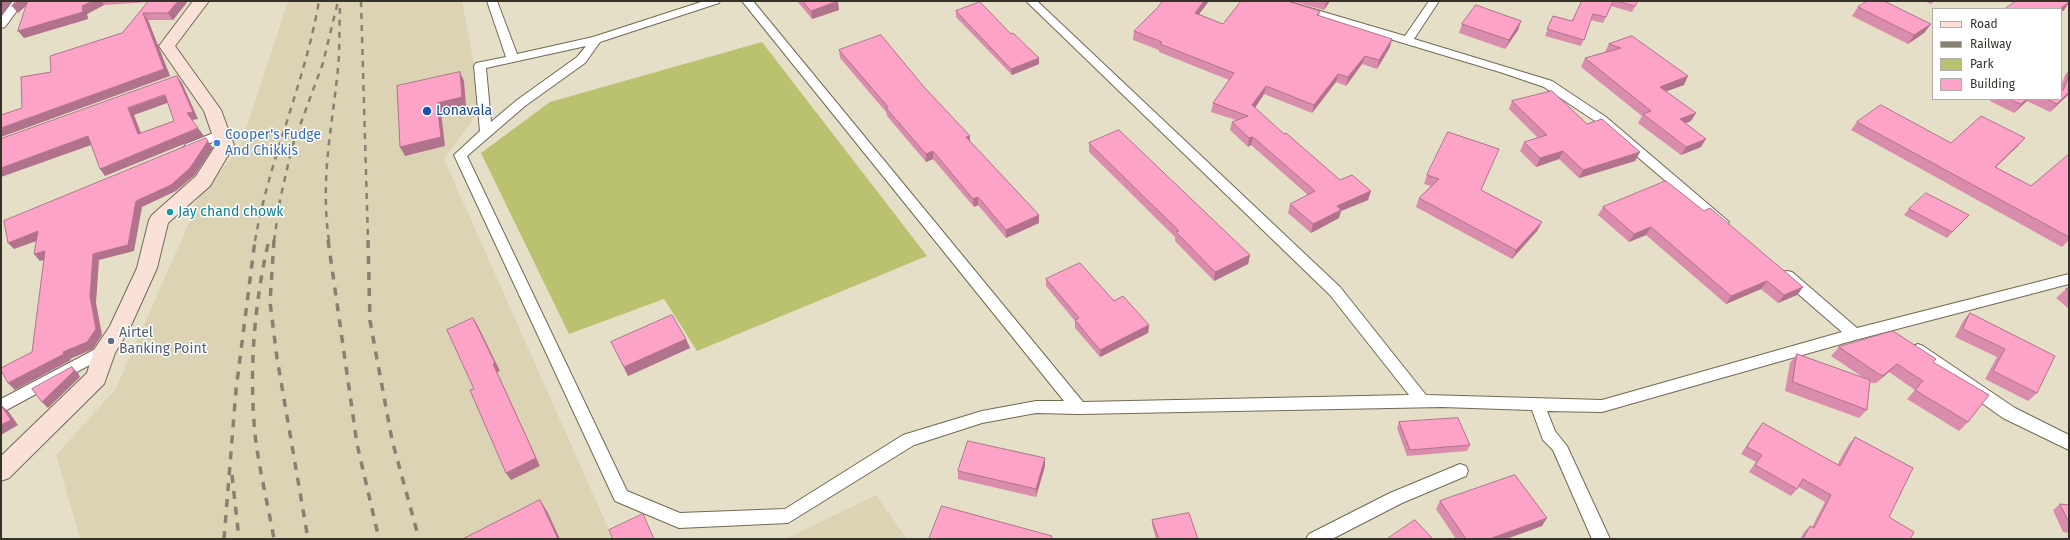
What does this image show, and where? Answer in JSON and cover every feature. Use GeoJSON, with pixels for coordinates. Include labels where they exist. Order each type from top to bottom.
{"type":"FeatureCollection","features":[{"type":"Feature","properties":{"kind":"main road"},"geometry":{"type":"LineString","coordinates":[[1,471],[96,378],[105,350],[119,330],[147,268],[159,220],[203,181],[225,145],[212,110],[180,78],[167,46],[200,1]]}},
{"type":"Feature","properties":{"kind":"street"},"geometry":{"type":"LineString","coordinates":[[1,25],[20,1]]}},
{"type":"Feature","properties":{"kind":"street"},"geometry":{"type":"LineString","coordinates":[[492,1],[513,59]]}},
{"type":"Feature","properties":{"kind":"street"},"geometry":{"type":"LineString","coordinates":[[486,132],[480,66],[596,40],[715,1]]}},
{"type":"Feature","properties":{"kind":"street"},"geometry":{"type":"LineString","coordinates":[[747,1],[1079,408]]}},
{"type":"Feature","properties":{"kind":"street"},"geometry":{"type":"LineString","coordinates":[[1031,1],[1335,291],[1422,401]]}},
{"type":"Feature","properties":{"kind":"street"},"geometry":{"type":"LineString","coordinates":[[1274,1],[1548,84],[1602,120],[1735,232]]}},
{"type":"Feature","properties":{"kind":"street"},"geometry":{"type":"LineString","coordinates":[[1407,41],[1434,1]]}},
{"type":"Feature","properties":{"kind":"street"},"geometry":{"type":"LineString","coordinates":[[596,40],[581,60],[521,103],[460,155],[621,496],[678,521],[788,516],[909,440],[982,417],[1036,407],[1079,408],[1422,401],[1602,406],[1855,334],[2069,279]]}},
{"type":"Feature","properties":{"kind":"street"},"geometry":{"type":"LineString","coordinates":[[177,153],[221,134]]}},
{"type":"Feature","properties":{"kind":"street"},"geometry":{"type":"LineString","coordinates":[[1777,268],[1855,334]]}},
{"type":"Feature","properties":{"kind":"street"},"geometry":{"type":"LineString","coordinates":[[1884,327],[2010,413],[2069,443]]}},
{"type":"Feature","properties":{"kind":"street"},"geometry":{"type":"LineString","coordinates":[[1,407],[105,350]]}},
{"type":"Feature","properties":{"kind":"street"},"geometry":{"type":"LineString","coordinates":[[1537,404],[1549,435],[1559,446],[1601,539]]}},
{"type":"Feature","properties":{"kind":"street"},"geometry":{"type":"LineString","coordinates":[[1315,539],[1396,498],[1460,472]]}},
{"type":"Feature","properties":{"kind":"shaded area"},"geometry":{"type":"Polygon","coordinates":[[[288,1],[462,1],[482,107],[444,159],[613,539],[80,539],[56,455],[115,390],[188,225],[195,203],[240,147],[288,1]]]}},
{"type":"Feature","properties":{"kind":"shaded area"},"geometry":{"type":"Polygon","coordinates":[[[876,495],[907,539],[786,539],[876,495]]]}},
{"type":"Feature","properties":{"kind":"green space"},"geometry":{"type":"Polygon","coordinates":[[[762,42],[927,256],[697,351],[664,299],[569,334],[481,153],[550,102],[762,42]]]}},
{"type":"Feature","properties":{"kind":"building"},"geometry":{"type":"Polygon","coordinates":[[[28,1],[93,1],[82,6],[83,12],[18,31],[28,1]]]}},
{"type":"Feature","properties":{"kind":"building"},"geometry":{"type":"Polygon","coordinates":[[[149,1],[178,1],[168,13],[143,13],[164,69],[1,128],[1,115],[22,108],[21,77],[51,72],[50,56],[122,33],[149,1]]]}},
{"type":"Feature","properties":{"kind":"building"},"geometry":{"type":"Polygon","coordinates":[[[803,1],[838,1],[811,11],[803,1]]]}},
{"type":"Feature","properties":{"kind":"building"},"geometry":{"type":"Polygon","coordinates":[[[1163,1],[1204,1],[1195,13],[1223,24],[1241,1],[1287,1],[1320,11],[1317,15],[1392,39],[1379,60],[1365,56],[1348,77],[1338,74],[1314,105],[1266,86],[1252,105],[1284,134],[1286,133],[1340,180],[1352,175],[1371,191],[1337,206],[1341,210],[1313,224],[1290,204],[1315,191],[1253,137],[1249,138],[1232,122],[1248,116],[1213,103],[1234,73],[1160,44],[1162,42],[1134,31],[1163,1]]]}},
{"type":"Feature","properties":{"kind":"building"},"geometry":{"type":"Polygon","coordinates":[[[1582,1],[1613,1],[1606,17],[1593,14],[1584,40],[1547,29],[1553,16],[1572,21],[1582,1]]]}},
{"type":"Feature","properties":{"kind":"building"},"geometry":{"type":"Polygon","coordinates":[[[1618,1],[1638,1],[1635,6],[1618,1]]]}},
{"type":"Feature","properties":{"kind":"building"},"geometry":{"type":"Polygon","coordinates":[[[1867,1],[1884,1],[1931,24],[1914,35],[1858,7],[1867,1]]]}},
{"type":"Feature","properties":{"kind":"building"},"geometry":{"type":"Polygon","coordinates":[[[2016,1],[2069,1],[2061,8],[2006,8],[2016,1]]]}},
{"type":"Feature","properties":{"kind":"building"},"geometry":{"type":"Polygon","coordinates":[[[980,2],[1011,34],[1013,33],[1039,58],[1011,69],[956,11],[980,2]]]}},
{"type":"Feature","properties":{"kind":"building"},"geometry":{"type":"Polygon","coordinates":[[[1476,5],[1521,21],[1509,40],[1462,24],[1476,5]]]}},
{"type":"Feature","properties":{"kind":"building"},"geometry":{"type":"Polygon","coordinates":[[[881,35],[924,87],[970,136],[966,137],[1039,215],[1006,230],[978,197],[973,199],[933,151],[926,154],[839,50],[881,35]]]}},
{"type":"Feature","properties":{"kind":"building"},"geometry":{"type":"Polygon","coordinates":[[[1632,36],[1688,76],[1660,87],[1696,113],[1680,119],[1706,139],[1686,147],[1643,114],[1651,111],[1585,58],[1621,48],[1609,44],[1632,36]]]}},
{"type":"Feature","properties":{"kind":"building"},"geometry":{"type":"Polygon","coordinates":[[[460,72],[462,97],[437,103],[441,137],[400,147],[397,86],[460,72]]]}},
{"type":"Feature","properties":{"kind":"building"},"geometry":{"type":"Polygon","coordinates":[[[2069,75],[2069,92],[2062,99],[2063,90],[2069,75]]]}},
{"type":"Feature","properties":{"kind":"building"},"geometry":{"type":"Polygon","coordinates":[[[177,76],[193,112],[187,113],[198,128],[100,169],[88,136],[1,168],[1,139],[177,76]],[[165,95],[128,108],[138,134],[174,121],[165,95]]]}},
{"type":"Feature","properties":{"kind":"building"},"geometry":{"type":"Polygon","coordinates":[[[1552,91],[1587,124],[1602,119],[1640,152],[1583,170],[1563,151],[1540,158],[1524,142],[1547,135],[1512,101],[1552,91]]]}},
{"type":"Feature","properties":{"kind":"building"},"geometry":{"type":"Polygon","coordinates":[[[2011,100],[2026,100],[2021,104],[2011,100]]]}},
{"type":"Feature","properties":{"kind":"building"},"geometry":{"type":"Polygon","coordinates":[[[2049,100],[2061,100],[2057,104],[2049,100]]]}},
{"type":"Feature","properties":{"kind":"building"},"geometry":{"type":"Polygon","coordinates":[[[1881,105],[1951,143],[1981,116],[2025,138],[1995,167],[2031,186],[2069,154],[2069,237],[1857,122],[1881,105]]]}},
{"type":"Feature","properties":{"kind":"building"},"geometry":{"type":"Polygon","coordinates":[[[1119,130],[1250,255],[1215,272],[1176,232],[1179,231],[1089,143],[1119,130]]]}},
{"type":"Feature","properties":{"kind":"building"},"geometry":{"type":"Polygon","coordinates":[[[1448,132],[1499,149],[1481,190],[1542,222],[1516,250],[1419,198],[1439,179],[1427,175],[1448,132]]]}},
{"type":"Feature","properties":{"kind":"building"},"geometry":{"type":"Polygon","coordinates":[[[206,138],[208,141],[190,168],[171,185],[136,201],[128,245],[93,254],[90,296],[96,329],[87,342],[63,352],[64,354],[8,383],[1,368],[32,352],[45,251],[34,254],[38,231],[8,243],[4,221],[206,138]]]}},
{"type":"Feature","properties":{"kind":"building"},"geometry":{"type":"Polygon","coordinates":[[[1666,181],[1704,211],[1710,208],[1803,287],[1784,295],[1767,281],[1731,296],[1651,227],[1634,234],[1603,207],[1666,181]]]}},
{"type":"Feature","properties":{"kind":"building"},"geometry":{"type":"Polygon","coordinates":[[[1926,193],[1969,215],[1952,232],[1909,209],[1926,193]]]}},
{"type":"Feature","properties":{"kind":"building"},"geometry":{"type":"Polygon","coordinates":[[[1080,263],[1114,301],[1123,296],[1149,325],[1100,350],[1075,320],[1079,318],[1046,279],[1080,263]]]}},
{"type":"Feature","properties":{"kind":"building"},"geometry":{"type":"Polygon","coordinates":[[[1970,313],[2055,356],[2037,393],[1993,371],[2005,349],[1963,329],[1970,313]]]}},
{"type":"Feature","properties":{"kind":"building"},"geometry":{"type":"Polygon","coordinates":[[[672,315],[686,339],[624,367],[611,342],[672,315]]]}},
{"type":"Feature","properties":{"kind":"building"},"geometry":{"type":"Polygon","coordinates":[[[473,318],[495,363],[493,364],[536,458],[506,473],[470,390],[474,389],[447,330],[473,318]]]}},
{"type":"Feature","properties":{"kind":"building"},"geometry":{"type":"Polygon","coordinates":[[[1893,331],[1936,359],[1933,362],[1989,395],[1968,422],[1915,390],[1923,381],[1897,364],[1884,375],[1880,375],[1839,347],[1893,331]]]}},
{"type":"Feature","properties":{"kind":"building"},"geometry":{"type":"Polygon","coordinates":[[[1797,354],[1870,380],[1867,410],[1793,382],[1797,354]]]}},
{"type":"Feature","properties":{"kind":"building"},"geometry":{"type":"Polygon","coordinates":[[[72,367],[74,371],[42,402],[32,389],[72,367]]]}},
{"type":"Feature","properties":{"kind":"building"},"geometry":{"type":"Polygon","coordinates":[[[1,405],[11,420],[1,425],[1,405]]]}},
{"type":"Feature","properties":{"kind":"building"},"geometry":{"type":"Polygon","coordinates":[[[1458,418],[1470,445],[1410,450],[1399,422],[1458,418]]]}},
{"type":"Feature","properties":{"kind":"building"},"geometry":{"type":"Polygon","coordinates":[[[1763,423],[1840,466],[1855,437],[1913,468],[1889,517],[1914,532],[1910,539],[1803,539],[1810,526],[1814,528],[1831,495],[1803,479],[1797,489],[1755,465],[1762,455],[1747,447],[1763,423]]]}},
{"type":"Feature","properties":{"kind":"building"},"geometry":{"type":"Polygon","coordinates":[[[968,441],[1045,458],[1036,489],[958,471],[968,441]]]}},
{"type":"Feature","properties":{"kind":"building"},"geometry":{"type":"Polygon","coordinates":[[[1515,475],[1547,518],[1489,539],[1466,539],[1440,501],[1515,475]]]}},
{"type":"Feature","properties":{"kind":"building"},"geometry":{"type":"Polygon","coordinates":[[[540,500],[558,539],[463,539],[540,500]]]}},
{"type":"Feature","properties":{"kind":"building"},"geometry":{"type":"Polygon","coordinates":[[[2060,504],[2069,505],[2069,522],[2060,504]]]}},
{"type":"Feature","properties":{"kind":"building"},"geometry":{"type":"Polygon","coordinates":[[[942,506],[1052,536],[1051,539],[929,539],[942,506]]]}},
{"type":"Feature","properties":{"kind":"building"},"geometry":{"type":"Polygon","coordinates":[[[1189,513],[1198,539],[1159,539],[1152,520],[1189,513]]]}},
{"type":"Feature","properties":{"kind":"building"},"geometry":{"type":"Polygon","coordinates":[[[643,514],[654,539],[613,539],[609,530],[643,514]]]}},
{"type":"Feature","properties":{"kind":"building"},"geometry":{"type":"Polygon","coordinates":[[[1415,520],[1433,539],[1387,539],[1415,520]]]}},
{"type":"Feature","properties":{"kind":"railway"},"geometry":{"type":"LineString","coordinates":[[255,241],[269,180],[305,62],[319,1]]}},
{"type":"Feature","properties":{"kind":"railway"},"geometry":{"type":"LineString","coordinates":[[274,241],[280,200],[292,147],[323,63],[338,1]]}},
{"type":"Feature","properties":{"kind":"railway"},"geometry":{"type":"LineString","coordinates":[[361,1],[368,241]]}},
{"type":"Feature","properties":{"kind":"railway"},"geometry":{"type":"LineString","coordinates":[[329,241],[326,175],[339,60],[340,7]]}},
{"type":"Feature","properties":{"kind":"railway"},"geometry":{"type":"LineString","coordinates":[[224,539],[236,390],[255,240]]}},
{"type":"Feature","properties":{"kind":"railway"},"geometry":{"type":"LineString","coordinates":[[274,240],[270,302],[277,358],[308,539]]}},
{"type":"Feature","properties":{"kind":"railway"},"geometry":{"type":"LineString","coordinates":[[328,240],[357,444],[379,539]]}},
{"type":"Feature","properties":{"kind":"railway"},"geometry":{"type":"LineString","coordinates":[[368,240],[370,321],[392,440],[419,539]]}},
{"type":"Feature","properties":{"kind":"railway"},"geometry":{"type":"LineString","coordinates":[[268,244],[256,315],[253,363],[253,410],[261,474],[274,539]]}},
{"type":"Feature","properties":{"kind":"railway"},"geometry":{"type":"LineString","coordinates":[[232,475],[239,539]]}},
{"type":"Feature","properties":{"kind":"place","name":"Lonavala"},"geometry":{"type":"Point","coordinates":[427,111]}},
{"type":"Feature","properties":{"kind":"place","name":"Cooper's Fudge And Chikkis"},"geometry":{"type":"Point","coordinates":[217,143]}},
{"type":"Feature","properties":{"kind":"place","name":"Jay chand chowk"},"geometry":{"type":"Point","coordinates":[170,212]}},
{"type":"Feature","properties":{"kind":"place","name":"Airtel Banking Point"},"geometry":{"type":"Point","coordinates":[111,341]}}]}
